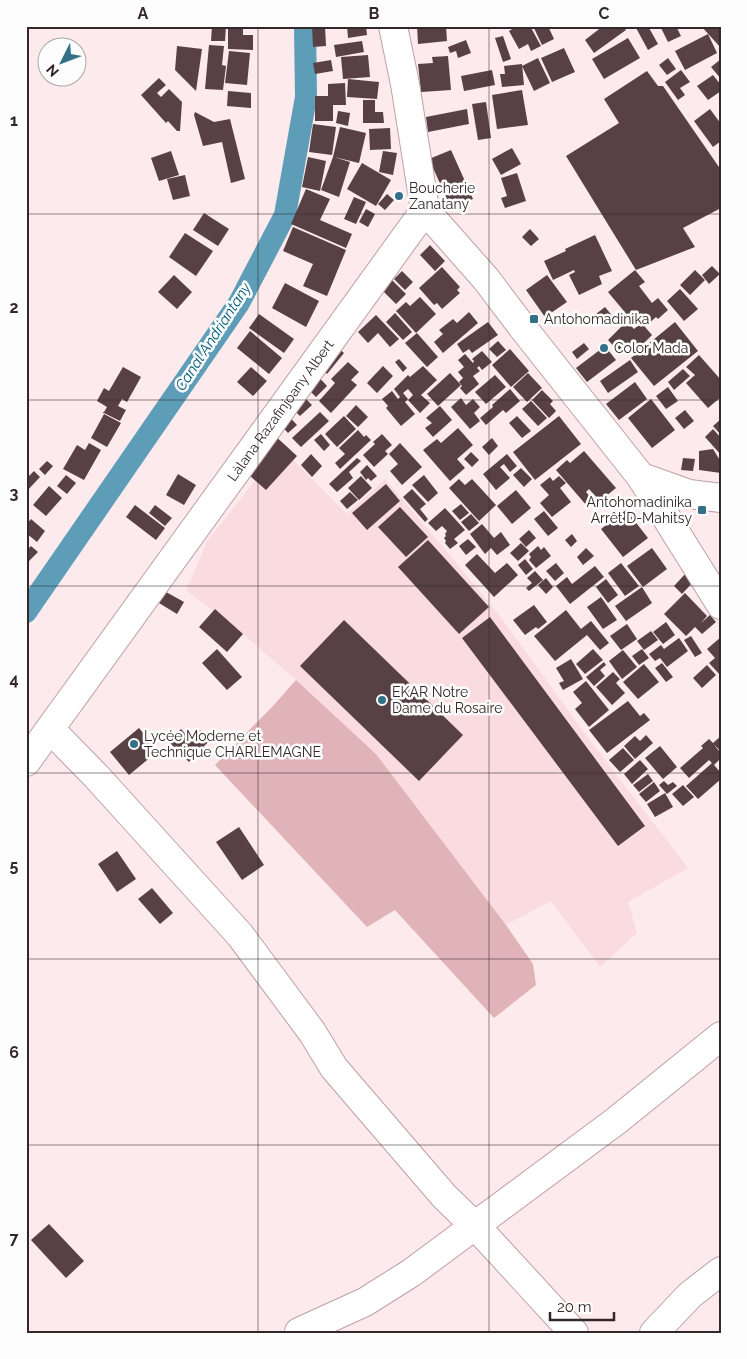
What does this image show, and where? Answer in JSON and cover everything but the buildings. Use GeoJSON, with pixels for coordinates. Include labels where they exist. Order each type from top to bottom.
{"type":"FeatureCollection","features":[{"type":"Feature","properties":{"kind":"street"},"geometry":{"type":"LineString","coordinates":[[392,26],[405,84],[425,210],[486,279],[641,477],[721,605]]}},
{"type":"Feature","properties":{"kind":"street","name":"Làlana Razafinjoany Albert"},"geometry":{"type":"LineString","coordinates":[[26,762],[425,210]]}},
{"type":"Feature","properties":{"kind":"street"},"geometry":{"type":"LineString","coordinates":[[641,477],[688,494],[721,498]]}},
{"type":"Feature","properties":{"kind":"street"},"geometry":{"type":"LineString","coordinates":[[50,730],[96,776],[240,935],[312,1032],[334,1068],[444,1196],[574,1333]]}},
{"type":"Feature","properties":{"kind":"street"},"geometry":{"type":"LineString","coordinates":[[299,1332],[365,1302],[411,1273],[616,1121],[721,1036]]}},
{"type":"Feature","properties":{"kind":"street"},"geometry":{"type":"LineString","coordinates":[[654,1333],[690,1295],[721,1271]]}},
{"type":"Feature","properties":{"kind":"shaded area"},"geometry":{"type":"Polygon","coordinates":[[[281,448],[347,514],[385,479],[500,616],[586,735],[688,868],[628,902],[637,933],[600,967],[551,901],[506,925],[376,754],[243,634],[186,590],[208,540],[281,448]]]}},
{"type":"Feature","properties":{"kind":"shaded area"},"geometry":{"type":"Polygon","coordinates":[[[296,680],[376,754],[506,925],[533,964],[536,985],[494,1018],[395,910],[367,927],[215,765],[296,680]]]}},
{"type":"Feature","properties":{"kind":"waterway","name":"Canal Andriantany"},"geometry":{"type":"LineString","coordinates":[[26,612],[239,303],[285,215],[306,97],[305,26]]}},
{"type":"Feature","properties":{"kind":"place","name":"Boucherie Zanatany"},"geometry":{"type":"Point","coordinates":[399,196]}},
{"type":"Feature","properties":{"kind":"place","name":"Antohomadinika"},"geometry":{"type":"Point","coordinates":[534,319]}},
{"type":"Feature","properties":{"kind":"place","name":"Color Mada"},"geometry":{"type":"Point","coordinates":[604,348]}},
{"type":"Feature","properties":{"kind":"place","name":"Antohomadinika Arrêt D-Mahitsy"},"geometry":{"type":"Point","coordinates":[702,510]}},
{"type":"Feature","properties":{"kind":"place","name":"EKAR Notre Dame du Rosaire"},"geometry":{"type":"Point","coordinates":[382,700]}},
{"type":"Feature","properties":{"kind":"place","name":"Lycée Moderne et Technique CHARLEMAGNE"},"geometry":{"type":"Point","coordinates":[134,744]}}]}
